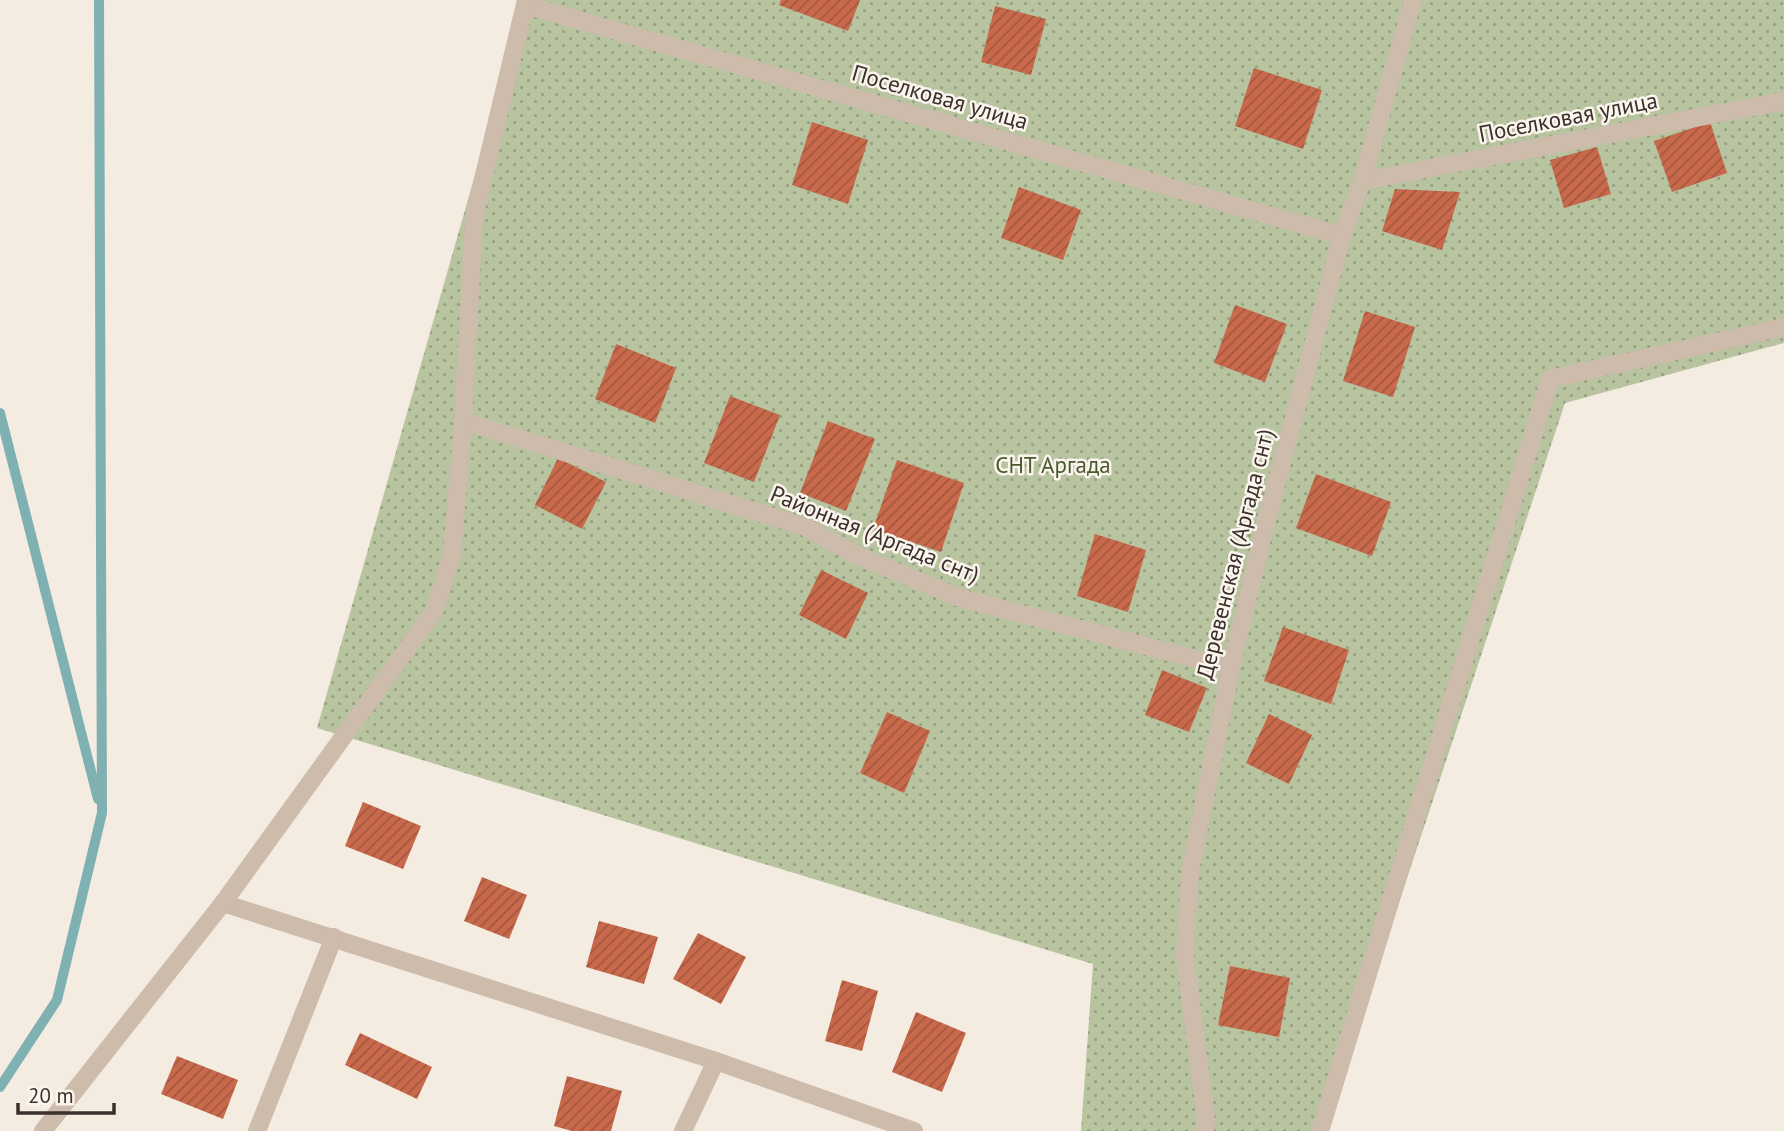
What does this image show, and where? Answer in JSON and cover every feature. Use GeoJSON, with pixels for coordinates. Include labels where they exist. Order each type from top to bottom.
{"type":"FeatureCollection","features":[{"type":"Feature","properties":{"kind":"street","name":"Деревенская (Аргада снт)"},"geometry":{"type":"LineString","coordinates":[[1205,1131],[1206,1119],[1185,956],[1190,872],[1231,668],[1263,534],[1342,236],[1362,181],[1413,0]]}},
{"type":"Feature","properties":{"kind":"street","name":"Поселковая улица"},"geometry":{"type":"LineString","coordinates":[[526,2],[1342,236]]}},
{"type":"Feature","properties":{"kind":"street"},"geometry":{"type":"LineString","coordinates":[[43,1131],[223,903],[435,610],[452,555],[463,421],[474,217],[526,2]]}},
{"type":"Feature","properties":{"kind":"street","name":"Поселковая улица"},"geometry":{"type":"LineString","coordinates":[[1362,181],[1784,101]]}},
{"type":"Feature","properties":{"kind":"street"},"geometry":{"type":"LineString","coordinates":[[1320,1131],[1550,379],[1784,327]]}},
{"type":"Feature","properties":{"kind":"street","name":"Районная (Аргада снт)"},"geometry":{"type":"LineString","coordinates":[[463,421],[805,527],[856,555],[960,598],[1231,668]]}},
{"type":"Feature","properties":{"kind":"street"},"geometry":{"type":"LineString","coordinates":[[223,903],[716,1060],[914,1131]]}},
{"type":"Feature","properties":{"kind":"street"},"geometry":{"type":"LineString","coordinates":[[257,1131],[334,937]]}},
{"type":"Feature","properties":{"kind":"street"},"geometry":{"type":"LineString","coordinates":[[684,1131],[716,1060]]}},
{"type":"Feature","properties":{"kind":"green space","name":"СНТ Аргада"},"geometry":{"type":"Polygon","coordinates":[[[525,0],[1784,0],[1784,343],[1565,403],[1323,1131],[1081,1131],[1093,964],[317,728],[525,0]]]}},
{"type":"Feature","properties":{"kind":"building"},"geometry":{"type":"Polygon","coordinates":[[[781,0],[860,0],[848,31],[779,5],[781,0]]]}},
{"type":"Feature","properties":{"kind":"building"},"geometry":{"type":"Polygon","coordinates":[[[995,6],[1046,19],[1031,75],[981,62],[995,6]]]}},
{"type":"Feature","properties":{"kind":"building"},"geometry":{"type":"Polygon","coordinates":[[[1254,68],[1322,90],[1303,149],[1235,126],[1254,68]]]}},
{"type":"Feature","properties":{"kind":"building"},"geometry":{"type":"Polygon","coordinates":[[[812,122],[868,140],[848,204],[792,185],[812,122]]]}},
{"type":"Feature","properties":{"kind":"building"},"geometry":{"type":"Polygon","coordinates":[[[1710,122],[1727,173],[1672,192],[1654,141],[1710,122]]]}},
{"type":"Feature","properties":{"kind":"building"},"geometry":{"type":"Polygon","coordinates":[[[1597,147],[1611,194],[1564,208],[1550,160],[1597,147]]]}},
{"type":"Feature","properties":{"kind":"building"},"geometry":{"type":"Polygon","coordinates":[[[1019,187],[1081,210],[1063,260],[1001,238],[1019,187]]]}},
{"type":"Feature","properties":{"kind":"building"},"geometry":{"type":"Polygon","coordinates":[[[1395,189],[1460,192],[1442,250],[1382,231],[1395,189]]]}},
{"type":"Feature","properties":{"kind":"building"},"geometry":{"type":"Polygon","coordinates":[[[1235,305],[1287,324],[1265,382],[1214,363],[1235,305]]]}},
{"type":"Feature","properties":{"kind":"building"},"geometry":{"type":"Polygon","coordinates":[[[1365,311],[1415,327],[1393,397],[1343,381],[1365,311]]]}},
{"type":"Feature","properties":{"kind":"building"},"geometry":{"type":"Polygon","coordinates":[[[616,344],[676,368],[655,423],[595,399],[616,344]]]}},
{"type":"Feature","properties":{"kind":"building"},"geometry":{"type":"Polygon","coordinates":[[[730,396],[780,415],[754,482],[704,463],[730,396]]]}},
{"type":"Feature","properties":{"kind":"building"},"geometry":{"type":"Polygon","coordinates":[[[828,421],[875,439],[846,511],[800,493],[828,421]]]}},
{"type":"Feature","properties":{"kind":"building"},"geometry":{"type":"Polygon","coordinates":[[[558,458],[606,482],[582,529],[535,505],[558,458]]]}},
{"type":"Feature","properties":{"kind":"building"},"geometry":{"type":"Polygon","coordinates":[[[897,460],[964,483],[941,552],[873,529],[897,460]]]}},
{"type":"Feature","properties":{"kind":"building"},"geometry":{"type":"Polygon","coordinates":[[[1316,474],[1391,502],[1372,556],[1296,528],[1316,474]]]}},
{"type":"Feature","properties":{"kind":"building"},"geometry":{"type":"Polygon","coordinates":[[[1095,534],[1146,550],[1128,612],[1077,596],[1095,534]]]}},
{"type":"Feature","properties":{"kind":"building"},"geometry":{"type":"Polygon","coordinates":[[[821,570],[868,593],[846,639],[799,615],[821,570]]]}},
{"type":"Feature","properties":{"kind":"building"},"geometry":{"type":"Polygon","coordinates":[[[1283,627],[1349,650],[1331,704],[1264,681],[1283,627]]]}},
{"type":"Feature","properties":{"kind":"building"},"geometry":{"type":"Polygon","coordinates":[[[1162,670],[1207,688],[1189,732],[1145,715],[1162,670]]]}},
{"type":"Feature","properties":{"kind":"building"},"geometry":{"type":"Polygon","coordinates":[[[887,712],[930,731],[904,793],[860,773],[887,712]]]}},
{"type":"Feature","properties":{"kind":"building"},"geometry":{"type":"Polygon","coordinates":[[[1269,714],[1312,735],[1289,784],[1246,763],[1269,714]]]}},
{"type":"Feature","properties":{"kind":"building"},"geometry":{"type":"Polygon","coordinates":[[[363,802],[421,826],[403,869],[345,846],[363,802]]]}},
{"type":"Feature","properties":{"kind":"building"},"geometry":{"type":"Polygon","coordinates":[[[482,877],[527,895],[509,939],[464,921],[482,877]]]}},
{"type":"Feature","properties":{"kind":"building"},"geometry":{"type":"Polygon","coordinates":[[[599,921],[658,937],[644,984],[586,967],[599,921]]]}},
{"type":"Feature","properties":{"kind":"building"},"geometry":{"type":"Polygon","coordinates":[[[698,933],[746,957],[721,1004],[673,979],[698,933]]]}},
{"type":"Feature","properties":{"kind":"building"},"geometry":{"type":"Polygon","coordinates":[[[1230,966],[1290,978],[1279,1037],[1218,1025],[1230,966]]]}},
{"type":"Feature","properties":{"kind":"building"},"geometry":{"type":"Polygon","coordinates":[[[842,980],[878,991],[862,1051],[825,1041],[842,980]]]}},
{"type":"Feature","properties":{"kind":"building"},"geometry":{"type":"Polygon","coordinates":[[[916,1012],[966,1033],[942,1092],[892,1072],[916,1012]]]}},
{"type":"Feature","properties":{"kind":"building"},"geometry":{"type":"Polygon","coordinates":[[[360,1033],[432,1067],[417,1099],[345,1065],[360,1033]]]}},
{"type":"Feature","properties":{"kind":"building"},"geometry":{"type":"Polygon","coordinates":[[[177,1056],[238,1080],[223,1119],[161,1094],[177,1056]]]}},
{"type":"Feature","properties":{"kind":"building"},"geometry":{"type":"Polygon","coordinates":[[[567,1076],[622,1091],[611,1131],[572,1131],[554,1126],[567,1076]]]}},
{"type":"Feature","properties":{"kind":"waterway"},"geometry":{"type":"LineString","coordinates":[[0,1087],[57,1000],[102,813],[99,0]]}},
{"type":"Feature","properties":{"kind":"waterway"},"geometry":{"type":"LineString","coordinates":[[0,413],[98,799]]}}]}
